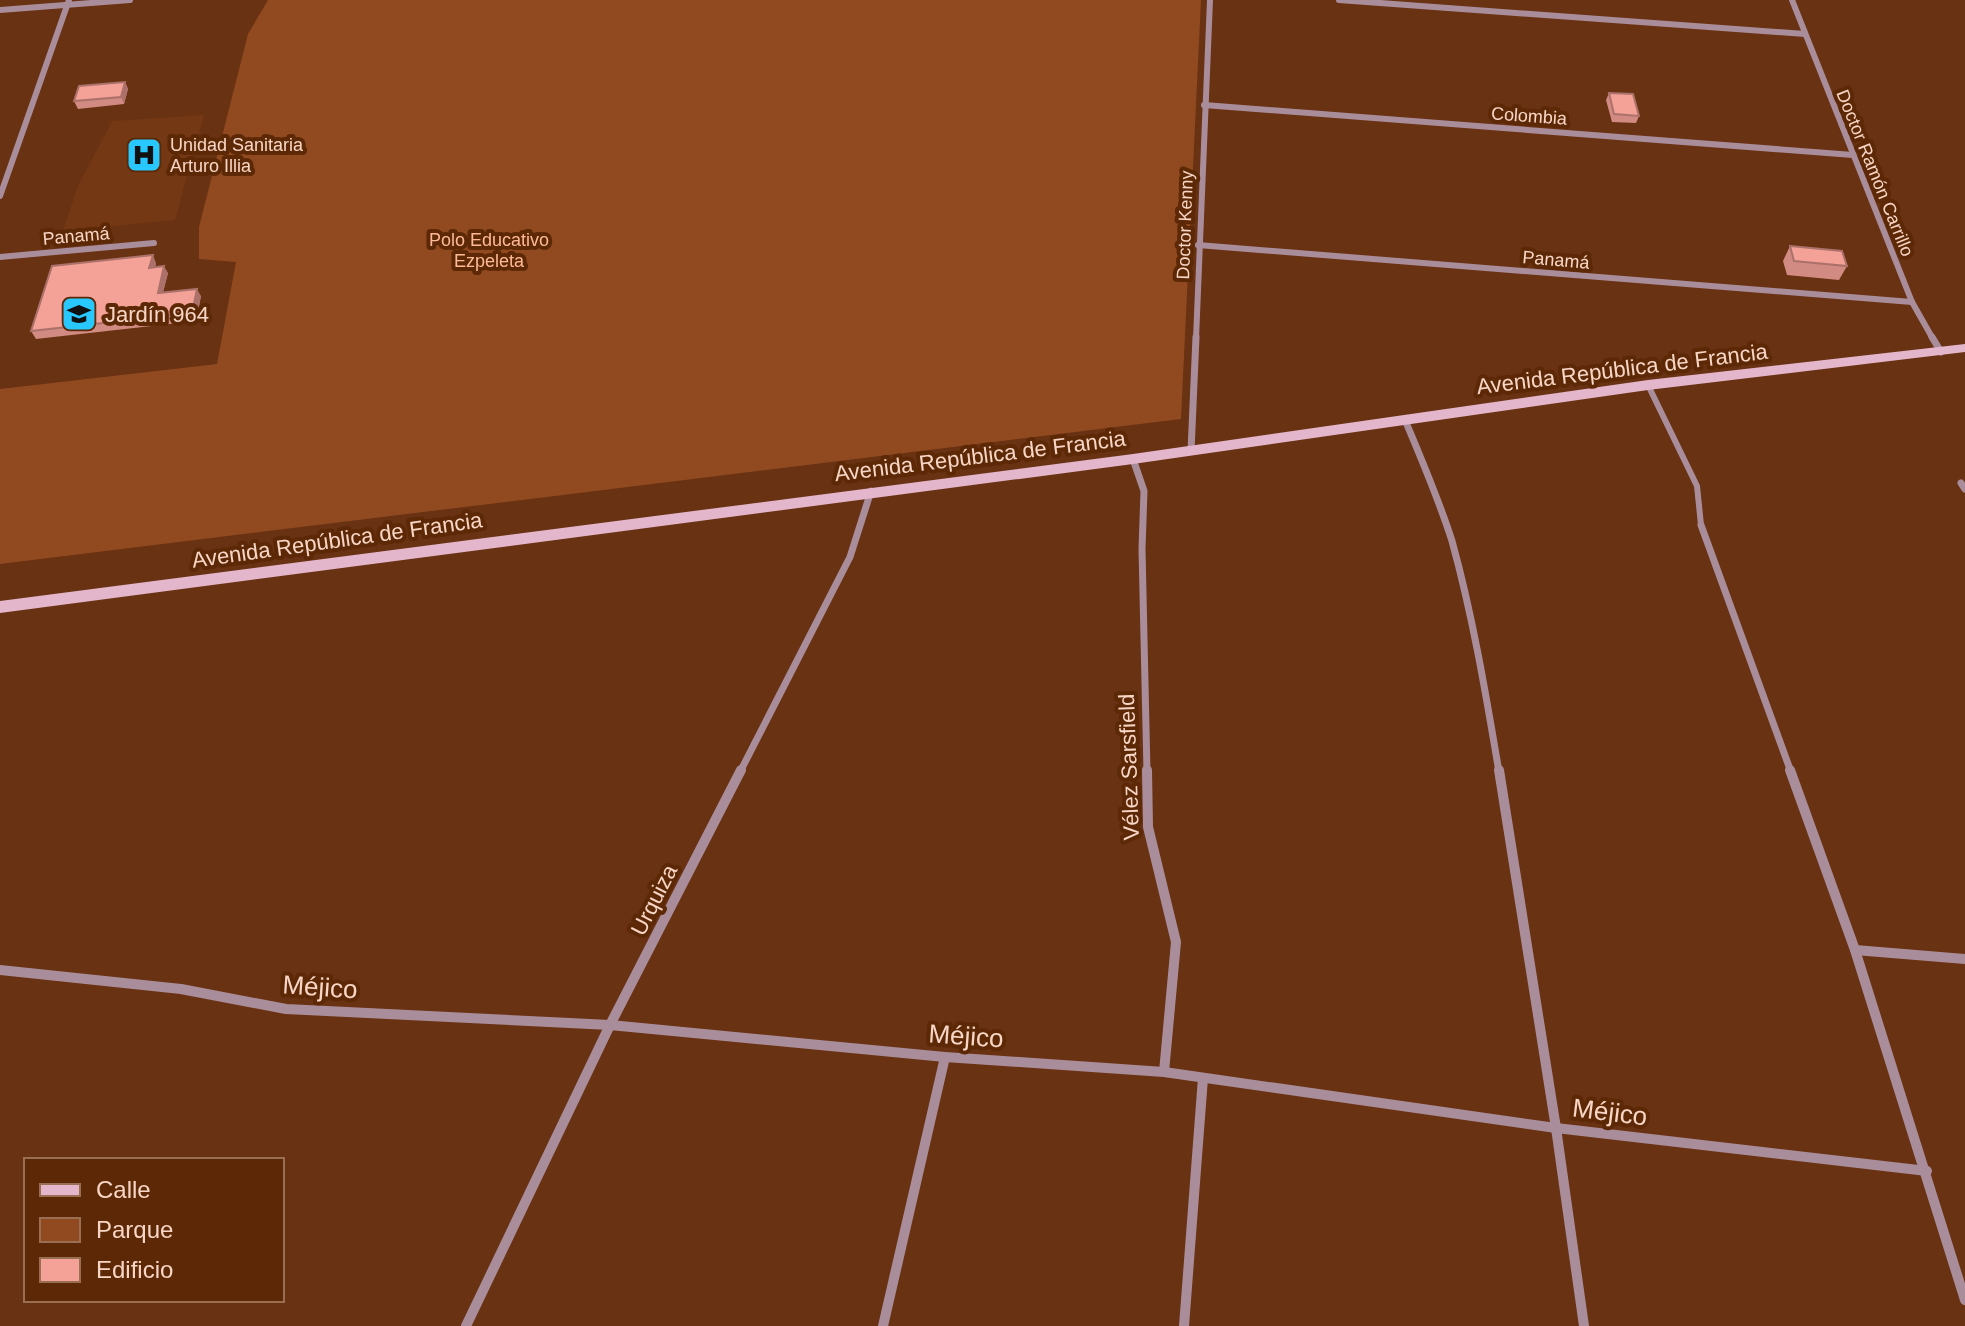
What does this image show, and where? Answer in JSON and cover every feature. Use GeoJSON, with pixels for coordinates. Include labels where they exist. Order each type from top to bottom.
{"type":"FeatureCollection","features":[{"type":"Feature","properties":{"kind":"main road","name":"Avenida República de Francia"},"geometry":{"type":"LineString","coordinates":[[0,607],[1133,459],[1648,385],[1965,348]]}},
{"type":"Feature","properties":{"kind":"street"},"geometry":{"type":"LineString","coordinates":[[0,10],[68,2],[130,0]]}},
{"type":"Feature","properties":{"kind":"street","name":"Doctor Kenny"},"geometry":{"type":"LineString","coordinates":[[1191,451],[1210,0]]}},
{"type":"Feature","properties":{"kind":"street"},"geometry":{"type":"LineString","coordinates":[[1339,0],[1805,34]]}},
{"type":"Feature","properties":{"kind":"street","name":"Doctor Ramón Carrillo"},"geometry":{"type":"LineString","coordinates":[[1792,0],[1912,302],[1941,352]]}},
{"type":"Feature","properties":{"kind":"street"},"geometry":{"type":"LineString","coordinates":[[0,196],[68,2]]}},
{"type":"Feature","properties":{"kind":"street","name":"Colombia"},"geometry":{"type":"LineString","coordinates":[[1204,105],[1853,155]]}},
{"type":"Feature","properties":{"kind":"street","name":"Panamá"},"geometry":{"type":"LineString","coordinates":[[0,257],[154,243]]}},
{"type":"Feature","properties":{"kind":"street","name":"Panamá"},"geometry":{"type":"LineString","coordinates":[[1198,245],[1912,302]]}},
{"type":"Feature","properties":{"kind":"street"},"geometry":{"type":"LineString","coordinates":[[1405,420],[1435,491],[1452,543],[1485,686],[1556,1128],[1584,1326]]}},
{"type":"Feature","properties":{"kind":"street","name":"Vélez Sarsfield"},"geometry":{"type":"LineString","coordinates":[[1133,459],[1144,491],[1142,549],[1148,827],[1175,921],[1176,942],[1164,1072]]}},
{"type":"Feature","properties":{"kind":"street","name":"Urquiza"},"geometry":{"type":"LineString","coordinates":[[466,1326],[610,1025],[850,557],[871,491]]}},
{"type":"Feature","properties":{"kind":"street"},"geometry":{"type":"LineString","coordinates":[[1701,525],[1855,950],[1927,1171],[1965,1300]]}},
{"type":"Feature","properties":{"kind":"street"},"geometry":{"type":"LineString","coordinates":[[1855,950],[1965,959]]}},
{"type":"Feature","properties":{"kind":"street","name":"Méjico"},"geometry":{"type":"LineString","coordinates":[[0,970],[181,989],[286,1009],[610,1025],[945,1057],[1164,1072],[1556,1128],[1927,1171]]}},
{"type":"Feature","properties":{"kind":"street"},"geometry":{"type":"LineString","coordinates":[[883,1326],[945,1057]]}},
{"type":"Feature","properties":{"kind":"street"},"geometry":{"type":"LineString","coordinates":[[1184,1326],[1203,1078]]}},
{"type":"Feature","properties":{"kind":"lane"},"geometry":{"type":"LineString","coordinates":[[1648,385],[1697,486],[1701,525]]}},
{"type":"Feature","properties":{"kind":"shaded area","name":"Unidad Sanitaria Arturo Illia"},"geometry":{"type":"Polygon","coordinates":[[[204,115],[175,220],[63,231],[77,188],[112,121],[204,115]]]}},
{"type":"Feature","properties":{"kind":"green space","name":"Polo Educativo Ezpeleta"},"geometry":{"type":"Polygon","coordinates":[[[268,0],[1201,0],[1181,419],[0,564],[0,389],[217,364],[236,262],[199,259],[199,227],[248,34],[268,0]]]}},
{"type":"Feature","properties":{"kind":"building"},"geometry":{"type":"Polygon","coordinates":[[[125,82],[121,97],[74,101],[79,86],[125,82]]]}},
{"type":"Feature","properties":{"kind":"building"},"geometry":{"type":"Polygon","coordinates":[[[1609,93],[1633,94],[1639,116],[1614,114],[1609,93]]]}},
{"type":"Feature","properties":{"kind":"building"},"geometry":{"type":"Polygon","coordinates":[[[1790,246],[1842,251],[1847,266],[1794,261],[1790,246]]]}},
{"type":"Feature","properties":{"kind":"building"},"geometry":{"type":"Polygon","coordinates":[[[153,255],[149,268],[164,266],[158,293],[197,289],[192,313],[31,331],[52,266],[153,255]]]}},
{"type":"Feature","properties":{"kind":"place","name":"Unidad Sanitaria Arturo Illia"},"geometry":{"type":"Point","coordinates":[144,155]}},
{"type":"Feature","properties":{"kind":"place","name":"Jardín 964"},"geometry":{"type":"Point","coordinates":[79,314]}}]}
